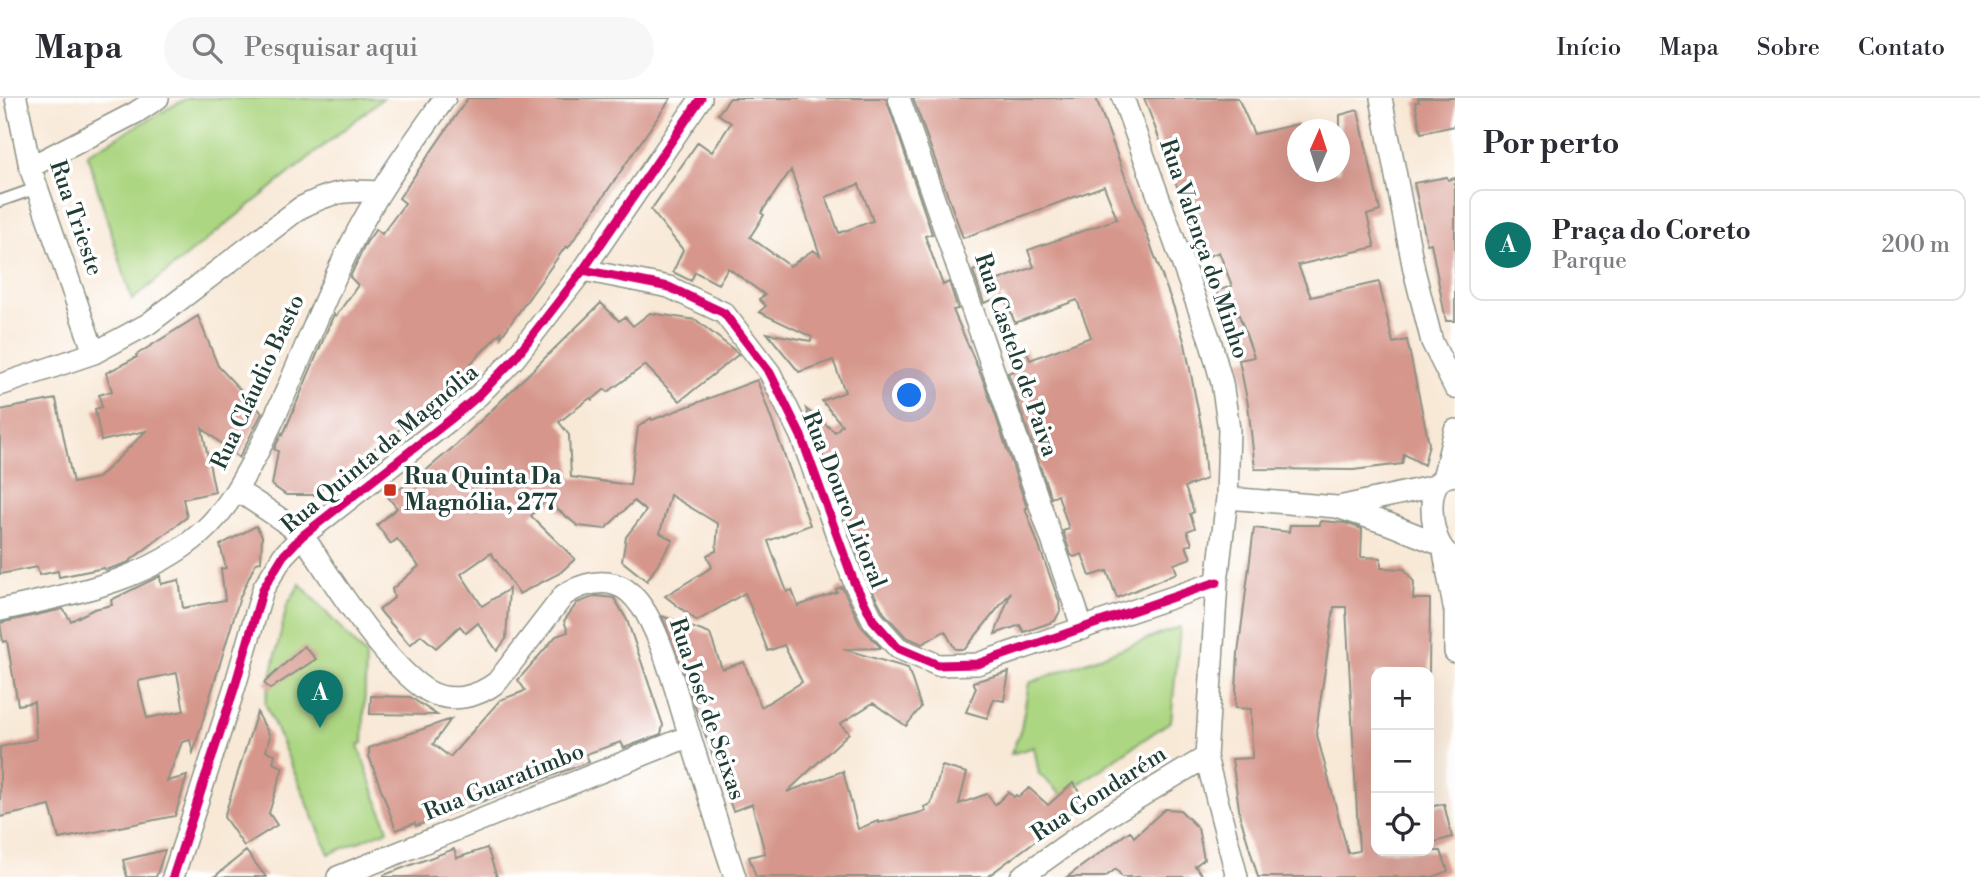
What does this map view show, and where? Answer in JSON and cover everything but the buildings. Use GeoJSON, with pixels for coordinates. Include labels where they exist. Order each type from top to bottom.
{"type":"FeatureCollection","features":[{"type":"Feature","properties":{"kind":"street","name":"Rua Trieste"},"geometry":{"type":"LineString","coordinates":[[16,98],[30,167],[94,353]]}},
{"type":"Feature","properties":{"kind":"street"},"geometry":{"type":"LineString","coordinates":[[30,167],[135,113],[158,98]]}},
{"type":"Feature","properties":{"kind":"street","name":"Rua Cláudio Basto"},"geometry":{"type":"LineString","coordinates":[[0,610],[113,583],[160,562],[202,533],[237,490],[280,410],[328,292],[379,192],[444,98]]}},
{"type":"Feature","properties":{"kind":"street","name":"Rua Quinta da Magnólia"},"geometry":{"type":"LineString","coordinates":[[173,877],[235,686],[263,589],[283,556],[302,536],[479,395],[514,359],[583,270],[702,98]]}},
{"type":"Feature","properties":{"kind":"street","name":"Rua Castelo de Paiva"},"geometry":{"type":"LineString","coordinates":[[899,98],[1083,629]]}},
{"type":"Feature","properties":{"kind":"street","name":"Rua Valença do Minho"},"geometry":{"type":"LineString","coordinates":[[1123,98],[1210,340],[1222,383],[1229,429],[1227,498],[1217,582],[1206,757],[1237,877]]}},
{"type":"Feature","properties":{"kind":"street"},"geometry":{"type":"LineString","coordinates":[[1381,98],[1414,270],[1432,342],[1455,388]]}},
{"type":"Feature","properties":{"kind":"street"},"geometry":{"type":"LineString","coordinates":[[0,385],[94,353],[148,324],[299,208],[324,195],[351,190],[379,192]]}},
{"type":"Feature","properties":{"kind":"street","name":"Rua Douro Litoral"},"geometry":{"type":"LineString","coordinates":[[583,270],[669,287],[724,313],[769,373],[801,436],[854,582],[873,620],[898,648],[938,665],[977,664],[1217,582]]}},
{"type":"Feature","properties":{"kind":"street"},"geometry":{"type":"LineString","coordinates":[[1455,430],[1434,517],[1446,551],[1455,612],[1455,652]]}},
{"type":"Feature","properties":{"kind":"street"},"geometry":{"type":"LineString","coordinates":[[1337,507],[1444,480]]}},
{"type":"Feature","properties":{"kind":"street","name":"Rua José de Seixas"},"geometry":{"type":"LineString","coordinates":[[237,490],[302,536],[343,596],[402,669],[428,691],[452,698],[472,696],[486,691],[498,682],[564,595],[578,586],[593,583],[624,588],[638,600],[647,615],[673,682],[735,877]]}},
{"type":"Feature","properties":{"kind":"street"},"geometry":{"type":"LineString","coordinates":[[1227,498],[1337,507],[1389,524],[1446,551]]}},
{"type":"Feature","properties":{"kind":"street","name":"Rua Guaratimbo"},"geometry":{"type":"LineString","coordinates":[[338,877],[690,736]]}},
{"type":"Feature","properties":{"kind":"street","name":"Rua Gondarém"},"geometry":{"type":"LineString","coordinates":[[1021,877],[1103,819],[1206,757]]}},
{"type":"Feature","properties":{"kind":"lane"},"geometry":{"type":"LineString","coordinates":[[0,201],[37,188]]}},
{"type":"Feature","properties":{"kind":"green space"},"geometry":{"type":"Polygon","coordinates":[[[187,98],[383,98],[132,300],[87,154],[187,98]]]}},
{"type":"Feature","properties":{"kind":"green space"},"geometry":{"type":"Polygon","coordinates":[[[300,584],[366,656],[363,743],[358,745],[388,830],[329,854],[265,703],[287,605],[300,584]]]}},
{"type":"Feature","properties":{"kind":"green space"},"geometry":{"type":"Polygon","coordinates":[[[1180,627],[1171,721],[1064,797],[1039,774],[1034,747],[1011,754],[1021,729],[1029,683],[1180,627]]]}},
{"type":"Feature","properties":{"kind":"cycle path"},"geometry":{"type":"LineString","coordinates":[[173,877],[235,686],[263,589],[283,556],[302,536],[451,419],[514,359],[583,270],[701,98]]}},
{"type":"Feature","properties":{"kind":"cycle path"},"geometry":{"type":"LineString","coordinates":[[583,270],[669,287],[724,313],[770,373],[801,436],[854,582],[873,620],[898,648],[938,665],[977,664],[1217,582]]}},
{"type":"Feature","properties":{"kind":"place","name":"Rua Quinta Da Magnólia, 277"},"geometry":{"type":"Point","coordinates":[390,490]}},
{"type":"Feature","properties":{"kind":"place","name":"Praça do Coreto"},"geometry":{"type":"Point","coordinates":[320,728]}}]}
